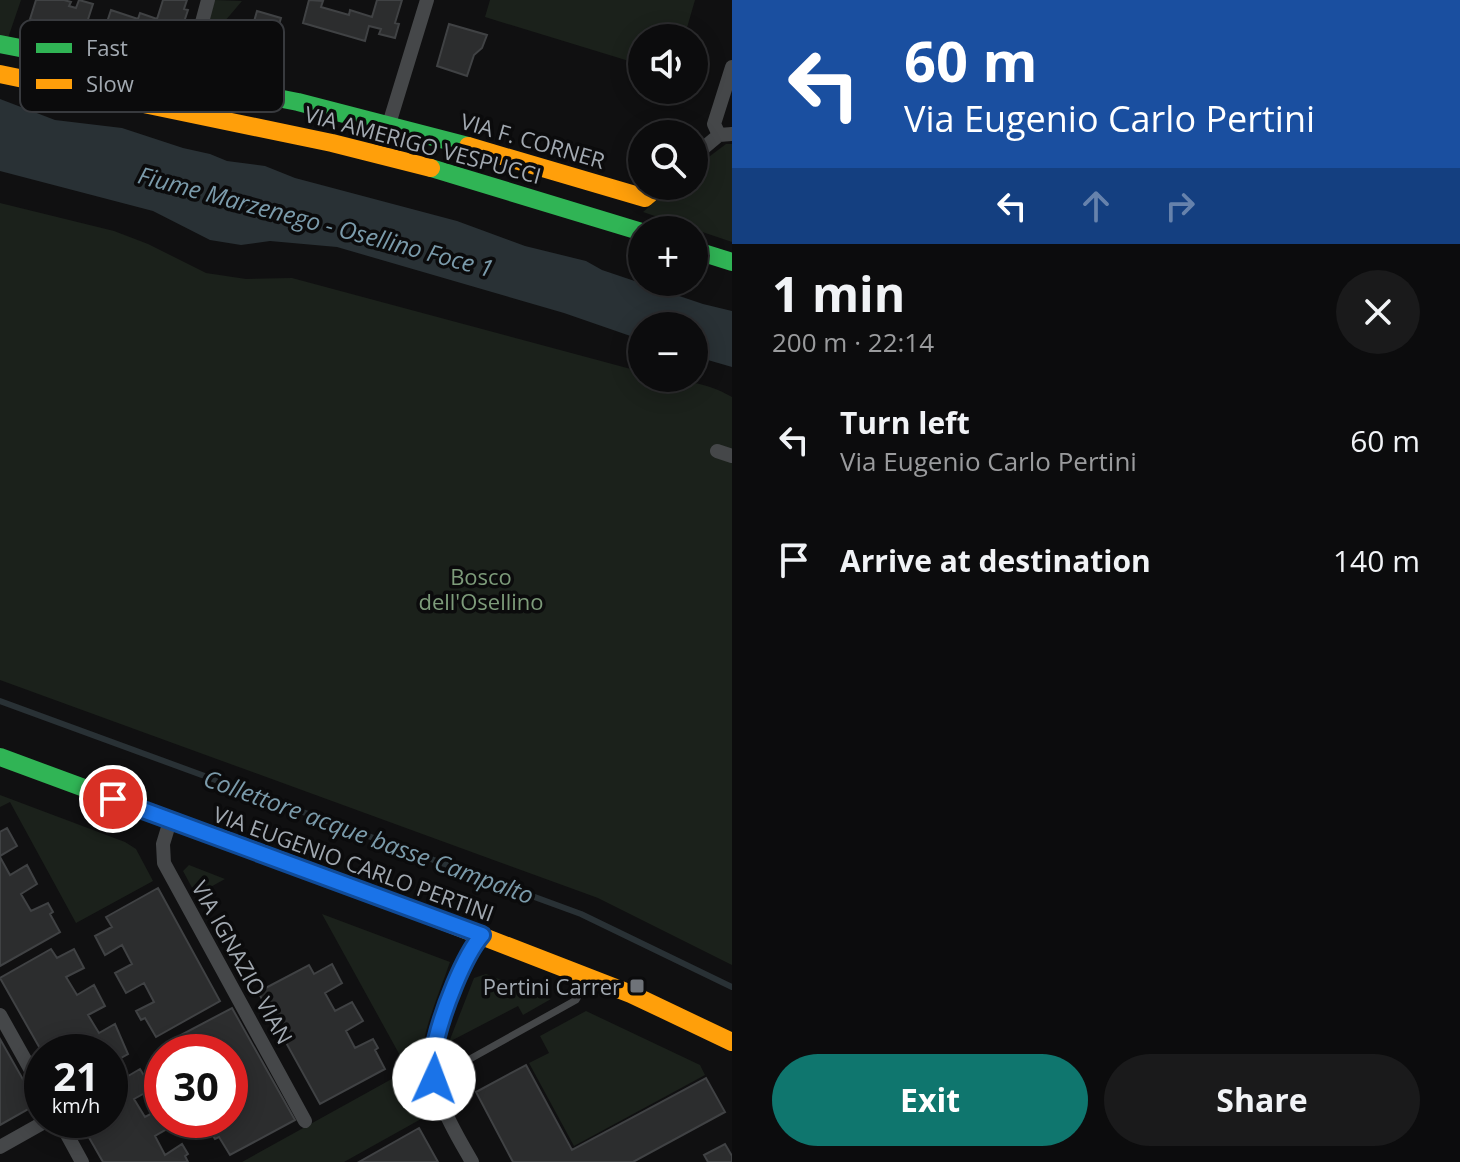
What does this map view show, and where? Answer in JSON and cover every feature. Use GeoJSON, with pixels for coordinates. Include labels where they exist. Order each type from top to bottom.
{"type":"FeatureCollection","features":[{"type":"Feature","properties":{"kind":"street"},"geometry":{"type":"LineString","coordinates":[[203,20],[208,0]]}},
{"type":"Feature","properties":{"kind":"street"},"geometry":{"type":"LineString","coordinates":[[284,100],[389,124],[427,0]]}},
{"type":"Feature","properties":{"kind":"street"},"geometry":{"type":"LineString","coordinates":[[0,44],[20,48]]}},
{"type":"Feature","properties":{"kind":"street"},"geometry":{"type":"LineString","coordinates":[[708,146],[725,134],[714,124],[732,67]]}},
{"type":"Feature","properties":{"kind":"street","name":"VIA AMERIGO VESPUCCI"},"geometry":{"type":"LineString","coordinates":[[0,74],[20,78]]}},
{"type":"Feature","properties":{"kind":"street","name":"VIA AMERIGO VESPUCCI"},"geometry":{"type":"LineString","coordinates":[[191,112],[468,178],[628,228]]}},
{"type":"Feature","properties":{"kind":"street","name":"VIA F. CORNER"},"geometry":{"type":"LineString","coordinates":[[389,124],[628,193]]}},
{"type":"Feature","properties":{"kind":"street"},"geometry":{"type":"LineString","coordinates":[[708,254],[732,262]]}},
{"type":"Feature","properties":{"kind":"street","name":"VIA EUGENIO CARLO PERTINI"},"geometry":{"type":"LineString","coordinates":[[0,757],[482,935],[589,977],[732,1042]]}},
{"type":"Feature","properties":{"kind":"street","name":"VIA IGNAZIO VIAN"},"geometry":{"type":"LineString","coordinates":[[170,821],[163,844],[164,863],[305,1121]]}},
{"type":"Feature","properties":{"kind":"street"},"geometry":{"type":"LineString","coordinates":[[472,1162],[442,1109],[434,1079],[433,1056],[436,1039],[471,948],[482,935]]}},
{"type":"Feature","properties":{"kind":"street"},"geometry":{"type":"LineString","coordinates":[[0,1015],[24,1058]]}},
{"type":"Feature","properties":{"kind":"street"},"geometry":{"type":"LineString","coordinates":[[0,1147],[24,1134]]}},
{"type":"Feature","properties":{"kind":"street"},"geometry":{"type":"LineString","coordinates":[[69,1138],[82,1162]]}},
{"type":"Feature","properties":{"kind":"lane"},"geometry":{"type":"LineString","coordinates":[[434,1079],[576,1000],[589,977]]}},
{"type":"Feature","properties":{"kind":"green space"},"geometry":{"type":"Polygon","coordinates":[[[0,0],[21,0],[8,38],[0,36],[0,0]]]}},
{"type":"Feature","properties":{"kind":"green space"},"geometry":{"type":"Polygon","coordinates":[[[215,0],[242,1],[226,20],[209,20],[215,0]]]}},
{"type":"Feature","properties":{"kind":"green space"},"geometry":{"type":"Polygon","coordinates":[[[490,0],[695,0],[688,24],[628,24],[628,61],[485,17],[490,0]]]}},
{"type":"Feature","properties":{"kind":"green space"},"geometry":{"type":"Polygon","coordinates":[[[726,144],[732,144],[732,242],[708,234],[708,216],[655,216],[643,212],[657,200],[708,200],[708,158],[726,144]]]}},
{"type":"Feature","properties":{"kind":"green space","name":"Bosco dell'Osellino"},"geometry":{"type":"Polygon","coordinates":[[[0,203],[114,231],[206,273],[246,279],[292,278],[628,368],[628,392],[708,392],[708,386],[711,387],[732,397],[732,965],[598,898],[0,680],[0,203]]]}},
{"type":"Feature","properties":{"kind":"green space"},"geometry":{"type":"Polygon","coordinates":[[[0,795],[125,842],[136,849],[153,881],[76,923],[10,802],[0,807],[0,795]]]}},
{"type":"Feature","properties":{"kind":"green space"},"geometry":{"type":"Polygon","coordinates":[[[189,865],[225,879],[196,895],[183,871],[189,865]]]}},
{"type":"Feature","properties":{"kind":"green space"},"geometry":{"type":"Polygon","coordinates":[[[322,914],[450,962],[430,1018],[421,1056],[423,1095],[430,1114],[344,1162],[242,1162],[408,1070],[322,914]]]}},
{"type":"Feature","properties":{"kind":"green space"},"geometry":{"type":"Polygon","coordinates":[[[486,974],[551,999],[523,1015],[518,1006],[449,1042],[474,978],[486,974]]]}},
{"type":"Feature","properties":{"kind":"green space"},"geometry":{"type":"Polygon","coordinates":[[[586,1011],[700,1065],[705,1075],[574,1146],[529,1063],[549,1053],[540,1036],[586,1011]]]}},
{"type":"Feature","properties":{"kind":"water","name":"Fiume Marzenego - Osellino Foce 1"},"geometry":{"type":"Polygon","coordinates":[[[0,99],[20,107],[20,112],[34,112],[55,120],[122,128],[227,161],[265,166],[295,178],[457,221],[525,246],[586,261],[628,279],[628,296],[679,296],[732,311],[732,367],[708,360],[708,312],[628,312],[628,335],[564,313],[337,247],[270,241],[241,245],[210,240],[153,211],[0,171],[0,99]]]}},
{"type":"Feature","properties":{"kind":"building"},"geometry":{"type":"Polygon","coordinates":[[[36,0],[64,0],[76,8],[79,0],[93,4],[88,20],[30,19],[36,0]]]}},
{"type":"Feature","properties":{"kind":"building"},"geometry":{"type":"Polygon","coordinates":[[[163,0],[187,0],[185,20],[108,20],[111,10],[138,19],[140,13],[157,19],[163,0]]]}},
{"type":"Feature","properties":{"kind":"building"},"geometry":{"type":"Polygon","coordinates":[[[309,0],[323,1],[321,7],[349,15],[350,10],[372,17],[377,0],[402,0],[395,23],[399,24],[395,38],[379,34],[381,29],[369,26],[365,41],[303,23],[309,0]]]}},
{"type":"Feature","properties":{"kind":"building"},"geometry":{"type":"Polygon","coordinates":[[[257,11],[281,18],[280,20],[254,20],[257,11]]]}},
{"type":"Feature","properties":{"kind":"building"},"geometry":{"type":"Polygon","coordinates":[[[449,24],[487,35],[482,48],[474,55],[467,76],[437,66],[449,24]]]}},
{"type":"Feature","properties":{"kind":"building"},"geometry":{"type":"Polygon","coordinates":[[[7,828],[17,846],[0,856],[0,832],[7,828]]]}},
{"type":"Feature","properties":{"kind":"building"},"geometry":{"type":"Polygon","coordinates":[[[0,857],[10,875],[27,865],[37,884],[21,894],[31,911],[48,903],[60,932],[0,966],[0,857]]]}},
{"type":"Feature","properties":{"kind":"building"},"geometry":{"type":"Polygon","coordinates":[[[158,888],[220,1001],[161,1034],[154,1034],[145,1018],[141,1020],[136,1011],[154,1002],[144,983],[126,993],[115,973],[132,964],[122,945],[105,955],[95,936],[112,927],[106,917],[158,888]]]}},
{"type":"Feature","properties":{"kind":"building"},"geometry":{"type":"Polygon","coordinates":[[[51,949],[57,958],[74,949],[84,968],[66,977],[77,995],[94,985],[105,1006],[88,1015],[99,1033],[115,1024],[119,1034],[32,1034],[0,978],[51,949]]]}},
{"type":"Feature","properties":{"kind":"building"},"geometry":{"type":"Polygon","coordinates":[[[332,964],[342,983],[325,993],[335,1011],[352,1002],[363,1021],[346,1031],[355,1048],[373,1039],[385,1069],[320,1104],[258,992],[309,965],[314,974],[332,964]]]}},
{"type":"Feature","properties":{"kind":"building"},"geometry":{"type":"Polygon","coordinates":[[[232,1008],[247,1034],[183,1034],[232,1008]]]}},
{"type":"Feature","properties":{"kind":"building"},"geometry":{"type":"Polygon","coordinates":[[[248,1036],[295,1120],[230,1155],[220,1138],[248,1138],[248,1036]]]}},
{"type":"Feature","properties":{"kind":"building"},"geometry":{"type":"Polygon","coordinates":[[[0,1039],[24,1081],[24,1111],[0,1125],[0,1039]]]}},
{"type":"Feature","properties":{"kind":"building"},"geometry":{"type":"Polygon","coordinates":[[[526,1065],[572,1150],[706,1078],[725,1112],[633,1162],[513,1162],[476,1092],[526,1065]]]}},
{"type":"Feature","properties":{"kind":"building"},"geometry":{"type":"Polygon","coordinates":[[[140,1069],[144,1076],[144,1093],[134,1099],[144,1115],[144,1138],[156,1138],[165,1155],[182,1144],[188,1154],[185,1156],[188,1162],[103,1162],[89,1138],[128,1138],[128,1076],[140,1069]]]}},
{"type":"Feature","properties":{"kind":"building"},"geometry":{"type":"Polygon","coordinates":[[[419,1128],[438,1162],[359,1162],[419,1128]]]}},
{"type":"Feature","properties":{"kind":"building"},"geometry":{"type":"Polygon","coordinates":[[[725,1144],[732,1162],[708,1162],[704,1155],[725,1144]]]}},
{"type":"Feature","properties":{"kind":"waterway","name":"Collettore acque basse Campalto"},"geometry":{"type":"LineString","coordinates":[[0,701],[581,914],[732,987]]}},
{"type":"Feature","properties":{"kind":"traffic: fast"},"geometry":{"type":"LineString","coordinates":[[0,44],[20,48]]}},
{"type":"Feature","properties":{"kind":"traffic: fast"},"geometry":{"type":"LineString","coordinates":[[284,99],[468,146]]}},
{"type":"Feature","properties":{"kind":"traffic: fast"},"geometry":{"type":"LineString","coordinates":[[431,168],[628,228]]}},
{"type":"Feature","properties":{"kind":"traffic: fast"},"geometry":{"type":"LineString","coordinates":[[708,254],[732,262]]}},
{"type":"Feature","properties":{"kind":"traffic: fast"},"geometry":{"type":"LineString","coordinates":[[0,757],[412,909]]}},
{"type":"Feature","properties":{"kind":"traffic: slow"},"geometry":{"type":"LineString","coordinates":[[0,74],[20,78]]}},
{"type":"Feature","properties":{"kind":"traffic: slow"},"geometry":{"type":"LineString","coordinates":[[183,112],[332,143],[431,168]]}},
{"type":"Feature","properties":{"kind":"traffic: slow"},"geometry":{"type":"LineString","coordinates":[[468,146],[628,193]]}},
{"type":"Feature","properties":{"kind":"traffic: slow"},"geometry":{"type":"LineString","coordinates":[[412,909],[631,994],[732,1042]]}},
{"type":"Feature","properties":{"kind":"place","name":"Pertini Carrer"},"geometry":{"type":"Point","coordinates":[637,986]}},
{"type":"Feature","properties":{"kind":"route"},"geometry":{"type":"LineString","coordinates":[[113,799],[482,935],[471,948],[436,1039],[434,1079]]}}]}
